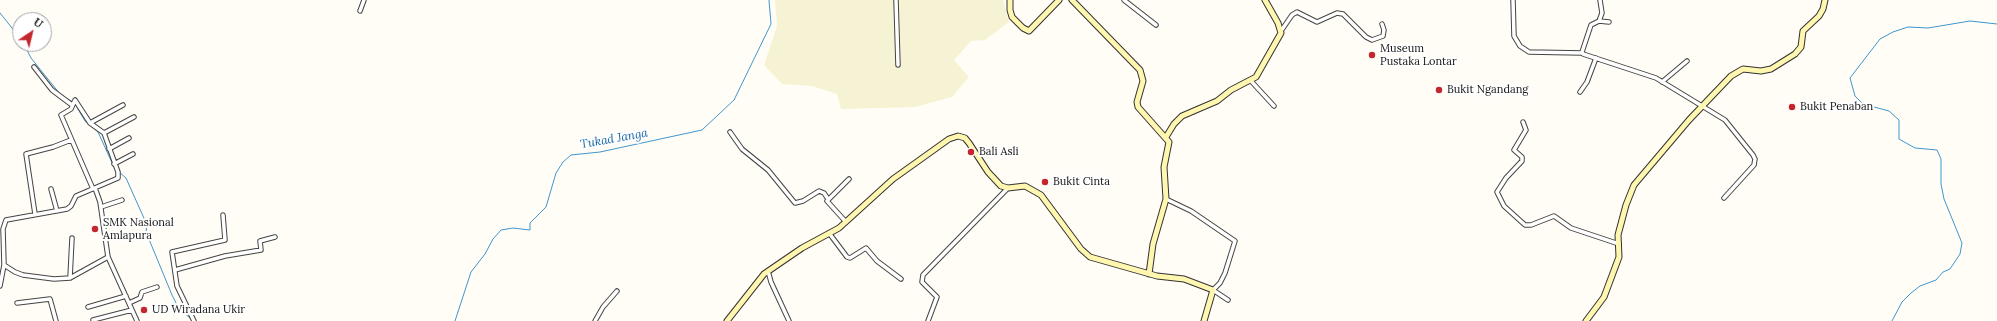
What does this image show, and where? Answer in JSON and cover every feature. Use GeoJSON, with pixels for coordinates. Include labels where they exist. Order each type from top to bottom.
{"type":"FeatureCollection","features":[{"type":"Feature","properties":{"kind":"street"},"geometry":{"type":"LineString","coordinates":[[360,11],[364,0]]}},
{"type":"Feature","properties":{"kind":"street"},"geometry":{"type":"LineString","coordinates":[[896,0],[898,65]]}},
{"type":"Feature","properties":{"kind":"street"},"geometry":{"type":"LineString","coordinates":[[1010,0],[1012,17],[1023,28],[1029,31],[1059,0]]}},
{"type":"Feature","properties":{"kind":"street"},"geometry":{"type":"LineString","coordinates":[[1072,0],[1140,70],[1144,81],[1137,102],[1138,107],[1141,113],[1166,138],[1169,146],[1164,167],[1166,199],[1153,244],[1149,274]]}},
{"type":"Feature","properties":{"kind":"street"},"geometry":{"type":"LineString","coordinates":[[1124,0],[1156,25]]}},
{"type":"Feature","properties":{"kind":"street"},"geometry":{"type":"LineString","coordinates":[[1265,0],[1281,31]]}},
{"type":"Feature","properties":{"kind":"street"},"geometry":{"type":"LineString","coordinates":[[1513,0],[1514,36],[1520,46],[1529,52],[1582,53],[1652,76],[1730,124],[1755,159],[1754,165],[1724,198]]}},
{"type":"Feature","properties":{"kind":"street"},"geometry":{"type":"LineString","coordinates":[[1599,21],[1602,13],[1600,0]]}},
{"type":"Feature","properties":{"kind":"street"},"geometry":{"type":"LineString","coordinates":[[1586,321],[1604,297],[1619,257],[1618,235],[1634,185],[1722,84],[1738,71],[1743,69],[1761,71],[1771,70],[1795,54],[1801,47],[1803,31],[1819,16],[1825,5],[1825,0]]}},
{"type":"Feature","properties":{"kind":"street"},"geometry":{"type":"LineString","coordinates":[[1166,138],[1174,124],[1182,116],[1210,105],[1231,90],[1251,81],[1256,77],[1266,63],[1280,36],[1281,31],[1292,15],[1297,12],[1316,22],[1337,13],[1343,14],[1366,37],[1372,40],[1383,36],[1384,30],[1382,24]]}},
{"type":"Feature","properties":{"kind":"street"},"geometry":{"type":"LineString","coordinates":[[1582,53],[1588,30],[1591,25],[1599,21],[1609,22]]}},
{"type":"Feature","properties":{"kind":"street"},"geometry":{"type":"LineString","coordinates":[[1580,92],[1587,82],[1596,58]]}},
{"type":"Feature","properties":{"kind":"street"},"geometry":{"type":"LineString","coordinates":[[1662,82],[1687,61]]}},
{"type":"Feature","properties":{"kind":"street"},"geometry":{"type":"LineString","coordinates":[[0,286],[4,265],[5,221],[9,218],[69,208],[76,196],[118,178],[118,172],[104,133],[90,123],[78,102],[73,103],[52,90],[34,67]]}},
{"type":"Feature","properties":{"kind":"street"},"geometry":{"type":"LineString","coordinates":[[1251,81],[1274,106]]}},
{"type":"Feature","properties":{"kind":"street"},"geometry":{"type":"LineString","coordinates":[[73,103],[70,111],[63,113],[60,117],[94,188],[101,207],[108,257],[137,321]]}},
{"type":"Feature","properties":{"kind":"street"},"geometry":{"type":"LineString","coordinates":[[90,123],[123,105]]}},
{"type":"Feature","properties":{"kind":"street"},"geometry":{"type":"LineString","coordinates":[[104,133],[134,117]]}},
{"type":"Feature","properties":{"kind":"street"},"geometry":{"type":"LineString","coordinates":[[1523,122],[1526,130],[1514,150],[1522,157],[1522,161],[1506,178],[1497,192],[1504,206],[1525,225],[1531,226],[1554,216],[1571,228],[1619,244]]}},
{"type":"Feature","properties":{"kind":"street"},"geometry":{"type":"LineString","coordinates":[[730,132],[742,149],[768,170],[795,203],[803,201],[819,191],[824,194],[828,199],[828,202],[846,222]]}},
{"type":"Feature","properties":{"kind":"street"},"geometry":{"type":"LineString","coordinates":[[727,321],[759,280],[768,271],[802,248],[846,222],[893,179],[954,136],[965,138],[993,179],[1001,186],[1008,188],[1025,186],[1041,195],[1081,249],[1090,257],[1149,274],[1184,278],[1213,290],[1228,300]]}},
{"type":"Feature","properties":{"kind":"street"},"geometry":{"type":"LineString","coordinates":[[109,149],[129,138]]}},
{"type":"Feature","properties":{"kind":"street"},"geometry":{"type":"LineString","coordinates":[[35,214],[26,154],[53,147],[71,140]]}},
{"type":"Feature","properties":{"kind":"street"},"geometry":{"type":"LineString","coordinates":[[114,164],[133,154]]}},
{"type":"Feature","properties":{"kind":"street"},"geometry":{"type":"LineString","coordinates":[[828,199],[849,179]]}},
{"type":"Feature","properties":{"kind":"street"},"geometry":{"type":"LineString","coordinates":[[928,321],[937,297],[922,282],[923,275],[1008,188]]}},
{"type":"Feature","properties":{"kind":"street"},"geometry":{"type":"LineString","coordinates":[[51,189],[57,211]]}},
{"type":"Feature","properties":{"kind":"street"},"geometry":{"type":"LineString","coordinates":[[1166,199],[1190,211],[1235,241],[1226,273],[1220,283],[1213,290],[1204,321]]}},
{"type":"Feature","properties":{"kind":"street"},"geometry":{"type":"LineString","coordinates":[[101,207],[122,200]]}},
{"type":"Feature","properties":{"kind":"street"},"geometry":{"type":"LineString","coordinates":[[194,321],[177,286],[172,252],[226,240],[223,214]]}},
{"type":"Feature","properties":{"kind":"street"},"geometry":{"type":"LineString","coordinates":[[829,233],[847,257],[850,258],[866,248],[877,261],[901,279]]}},
{"type":"Feature","properties":{"kind":"street"},"geometry":{"type":"LineString","coordinates":[[175,270],[225,256],[261,250],[260,242],[275,237]]}},
{"type":"Feature","properties":{"kind":"street"},"geometry":{"type":"LineString","coordinates":[[70,278],[72,238]]}},
{"type":"Feature","properties":{"kind":"street"},"geometry":{"type":"LineString","coordinates":[[4,265],[23,275],[54,279],[70,278],[108,257]]}},
{"type":"Feature","properties":{"kind":"street"},"geometry":{"type":"LineString","coordinates":[[768,271],[789,321]]}},
{"type":"Feature","properties":{"kind":"street"},"geometry":{"type":"LineString","coordinates":[[129,303],[140,298],[142,292],[157,287]]}},
{"type":"Feature","properties":{"kind":"street"},"geometry":{"type":"LineString","coordinates":[[595,321],[603,307],[617,291]]}},
{"type":"Feature","properties":{"kind":"street"},"geometry":{"type":"LineString","coordinates":[[88,307],[126,296]]}},
{"type":"Feature","properties":{"kind":"street"},"geometry":{"type":"LineString","coordinates":[[17,303],[50,299],[56,321]]}},
{"type":"Feature","properties":{"kind":"street"},"geometry":{"type":"LineString","coordinates":[[93,320],[132,310]]}},
{"type":"Feature","properties":{"kind":"shaded area"},"geometry":{"type":"Polygon","coordinates":[[[775,0],[1003,0],[1009,22],[985,40],[971,41],[954,60],[969,77],[952,97],[915,107],[841,109],[837,94],[812,86],[782,84],[764,65],[777,26],[775,0]]]}},
{"type":"Feature","properties":{"kind":"waterway","name":"Tukad Janga"},"geometry":{"type":"LineString","coordinates":[[455,321],[471,272],[485,254],[493,239],[501,230],[513,228],[530,230],[530,223],[546,207],[556,173],[563,162],[571,155],[600,152],[702,130],[734,100],[771,24],[769,0]]}},
{"type":"Feature","properties":{"kind":"waterway"},"geometry":{"type":"LineString","coordinates":[[0,13],[12,28]]}},
{"type":"Feature","properties":{"kind":"waterway"},"geometry":{"type":"LineString","coordinates":[[1892,321],[1902,302],[1911,293],[1920,286],[1936,280],[1943,272],[1950,269],[1960,254],[1962,243],[1944,199],[1941,184],[1941,159],[1937,150],[1915,148],[1899,139],[1899,120],[1889,111],[1863,104],[1855,96],[1850,78],[1880,39],[1893,32],[1908,27],[1928,28],[1970,21],[1997,24]]}},
{"type":"Feature","properties":{"kind":"waterway"},"geometry":{"type":"LineString","coordinates":[[28,52],[31,58],[60,94]]}},
{"type":"Feature","properties":{"kind":"waterway"},"geometry":{"type":"LineString","coordinates":[[62,96],[73,102]]}},
{"type":"Feature","properties":{"kind":"waterway"},"geometry":{"type":"LineString","coordinates":[[75,104],[85,121],[98,132],[114,167]]}},
{"type":"Feature","properties":{"kind":"waterway"},"geometry":{"type":"LineString","coordinates":[[119,172],[126,178],[147,225],[146,232],[172,295],[178,307],[192,320]]}},
{"type":"Feature","properties":{"kind":"place","name":"Museum Pustaka Lontar"},"geometry":{"type":"Point","coordinates":[1372,55]}},
{"type":"Feature","properties":{"kind":"place","name":"Bukit Ngandang"},"geometry":{"type":"Point","coordinates":[1439,90]}},
{"type":"Feature","properties":{"kind":"place","name":"Bukit Penaban"},"geometry":{"type":"Point","coordinates":[1792,107]}},
{"type":"Feature","properties":{"kind":"place","name":"Bali Asli"},"geometry":{"type":"Point","coordinates":[971,152]}},
{"type":"Feature","properties":{"kind":"place","name":"Bukit Cinta"},"geometry":{"type":"Point","coordinates":[1045,182]}},
{"type":"Feature","properties":{"kind":"place","name":"SMK Nasional Amlapura"},"geometry":{"type":"Point","coordinates":[95,229]}},
{"type":"Feature","properties":{"kind":"place","name":"UD Wiradana Ukir"},"geometry":{"type":"Point","coordinates":[144,310]}}]}
